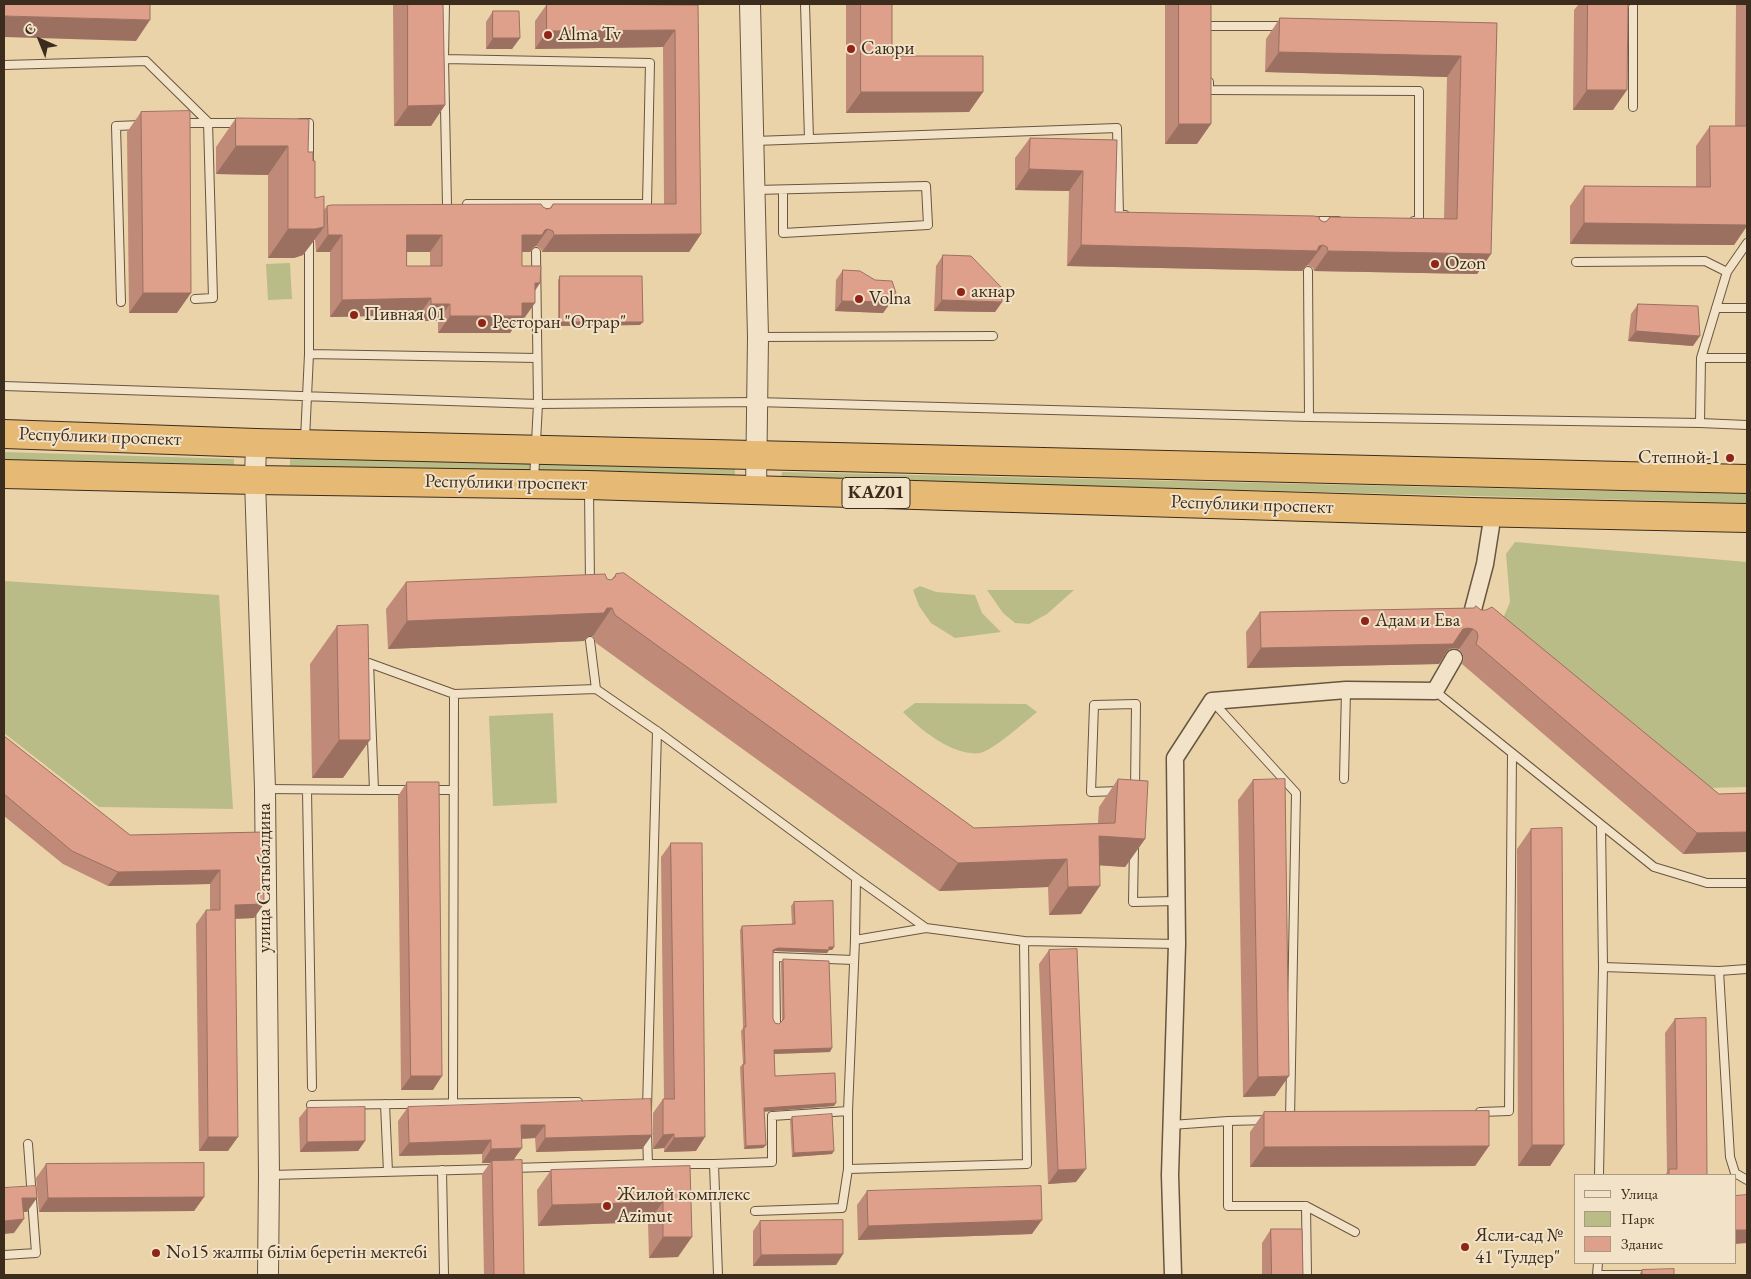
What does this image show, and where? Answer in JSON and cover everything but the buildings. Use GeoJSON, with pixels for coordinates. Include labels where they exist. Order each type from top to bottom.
{"type":"FeatureCollection","features":[{"type":"Feature","properties":{"kind":"highway","name":"Республики проспект"},"geometry":{"type":"LineString","coordinates":[[4,434],[256,443],[1747,479]]}},
{"type":"Feature","properties":{"kind":"highway","name":"Республики проспект"},"geometry":{"type":"LineString","coordinates":[[4,474],[588,485],[1747,518]]}},
{"type":"Feature","properties":{"kind":"street"},"geometry":{"type":"LineString","coordinates":[[750,4],[758,337],[756,491]]}},
{"type":"Feature","properties":{"kind":"street"},"geometry":{"type":"LineString","coordinates":[[255,480],[256,443]]}},
{"type":"Feature","properties":{"kind":"street","name":"улица Сатыбалдина"},"geometry":{"type":"LineString","coordinates":[[255,480],[265,789],[269,1175],[268,1275]]}},
{"type":"Feature","properties":{"kind":"street"},"geometry":{"type":"LineString","coordinates":[[1470,621],[1485,564],[1493,512]]}},
{"type":"Feature","properties":{"kind":"street"},"geometry":{"type":"LineString","coordinates":[[1172,1275],[1170,1175],[1177,944],[1175,901],[1175,758],[1212,701],[1346,690],[1435,691],[1454,658]]}},
{"type":"Feature","properties":{"kind":"lane"},"geometry":{"type":"LineString","coordinates":[[445,4],[444,59],[448,205]]}},
{"type":"Feature","properties":{"kind":"lane"},"geometry":{"type":"LineString","coordinates":[[805,4],[809,139]]}},
{"type":"Feature","properties":{"kind":"lane"},"geometry":{"type":"LineString","coordinates":[[1633,4],[1633,108]]}},
{"type":"Feature","properties":{"kind":"lane"},"geometry":{"type":"LineString","coordinates":[[1210,35],[1210,22],[1292,26]]}},
{"type":"Feature","properties":{"kind":"lane"},"geometry":{"type":"LineString","coordinates":[[438,205],[534,203],[647,204],[650,64],[444,59]]}},
{"type":"Feature","properties":{"kind":"lane"},"geometry":{"type":"LineString","coordinates":[[4,65],[146,61],[208,122],[213,298],[195,299]]}},
{"type":"Feature","properties":{"kind":"lane"},"geometry":{"type":"LineString","coordinates":[[1209,71],[1209,90],[1419,91],[1419,222],[1410,221]]}},
{"type":"Feature","properties":{"kind":"lane"},"geometry":{"type":"LineString","coordinates":[[175,124],[208,122],[256,123]]}},
{"type":"Feature","properties":{"kind":"lane"},"geometry":{"type":"LineString","coordinates":[[294,123],[309,123],[309,169]]}},
{"type":"Feature","properties":{"kind":"lane"},"geometry":{"type":"LineString","coordinates":[[120,302],[116,126],[146,125]]}},
{"type":"Feature","properties":{"kind":"lane"},"geometry":{"type":"LineString","coordinates":[[753,141],[1118,128],[1119,215],[1132,215]]}},
{"type":"Feature","properties":{"kind":"lane"},"geometry":{"type":"LineString","coordinates":[[754,190],[926,186],[928,226],[784,232],[783,190]]}},
{"type":"Feature","properties":{"kind":"lane"},"geometry":{"type":"LineString","coordinates":[[534,203],[534,212]]}},
{"type":"Feature","properties":{"kind":"lane"},"geometry":{"type":"LineString","coordinates":[[1300,220],[1310,225],[1350,221]]}},
{"type":"Feature","properties":{"kind":"lane"},"geometry":{"type":"LineString","coordinates":[[305,444],[309,354],[309,226]]}},
{"type":"Feature","properties":{"kind":"lane"},"geometry":{"type":"LineString","coordinates":[[1700,423],[1701,358],[1727,272],[1747,243]]}},
{"type":"Feature","properties":{"kind":"lane"},"geometry":{"type":"LineString","coordinates":[[534,484],[538,404],[536,252]]}},
{"type":"Feature","properties":{"kind":"lane"},"geometry":{"type":"LineString","coordinates":[[1576,262],[1705,261],[1727,272]]}},
{"type":"Feature","properties":{"kind":"lane"},"geometry":{"type":"LineString","coordinates":[[1308,271],[1309,417]]}},
{"type":"Feature","properties":{"kind":"lane"},"geometry":{"type":"LineString","coordinates":[[1716,308],[1747,308]]}},
{"type":"Feature","properties":{"kind":"lane"},"geometry":{"type":"LineString","coordinates":[[758,337],[993,336]]}},
{"type":"Feature","properties":{"kind":"lane"},"geometry":{"type":"LineString","coordinates":[[309,354],[537,358]]}},
{"type":"Feature","properties":{"kind":"lane"},"geometry":{"type":"LineString","coordinates":[[1701,358],[1747,358]]}},
{"type":"Feature","properties":{"kind":"lane"},"geometry":{"type":"LineString","coordinates":[[4,386],[538,404],[756,402],[1309,417],[1747,425]]}},
{"type":"Feature","properties":{"kind":"lane"},"geometry":{"type":"LineString","coordinates":[[588,485],[591,594]]}},
{"type":"Feature","properties":{"kind":"lane"},"geometry":{"type":"LineString","coordinates":[[590,641],[596,689]]}},
{"type":"Feature","properties":{"kind":"lane"},"geometry":{"type":"LineString","coordinates":[[374,790],[369,663],[454,694],[596,689],[657,731],[926,928]]}},
{"type":"Feature","properties":{"kind":"lane"},"geometry":{"type":"LineString","coordinates":[[1344,779],[1346,690]]}},
{"type":"Feature","properties":{"kind":"lane"},"geometry":{"type":"LineString","coordinates":[[1435,691],[1654,867],[1707,883],[1747,883]]}},
{"type":"Feature","properties":{"kind":"lane"},"geometry":{"type":"LineString","coordinates":[[452,1103],[454,694]]}},
{"type":"Feature","properties":{"kind":"lane"},"geometry":{"type":"LineString","coordinates":[[1212,701],[1296,793],[1290,1119]]}},
{"type":"Feature","properties":{"kind":"lane"},"geometry":{"type":"LineString","coordinates":[[1135,791],[1091,792],[1094,704],[1136,704],[1135,800]]}},
{"type":"Feature","properties":{"kind":"lane"},"geometry":{"type":"LineString","coordinates":[[647,1119],[657,731]]}},
{"type":"Feature","properties":{"kind":"lane"},"geometry":{"type":"LineString","coordinates":[[1468,1112],[1509,1111],[1512,754]]}},
{"type":"Feature","properties":{"kind":"lane"},"geometry":{"type":"LineString","coordinates":[[265,789],[418,790]]}},
{"type":"Feature","properties":{"kind":"lane"},"geometry":{"type":"LineString","coordinates":[[307,790],[312,1087]]}},
{"type":"Feature","properties":{"kind":"lane"},"geometry":{"type":"LineString","coordinates":[[427,790],[454,790]]}},
{"type":"Feature","properties":{"kind":"lane"},"geometry":{"type":"LineString","coordinates":[[1599,1174],[1603,967],[1601,826]]}},
{"type":"Feature","properties":{"kind":"lane"},"geometry":{"type":"LineString","coordinates":[[1134,838],[1133,902],[1175,901]]}},
{"type":"Feature","properties":{"kind":"lane"},"geometry":{"type":"LineString","coordinates":[[755,1211],[842,1208],[848,1169],[848,1111],[856,878]]}},
{"type":"Feature","properties":{"kind":"lane"},"geometry":{"type":"LineString","coordinates":[[855,940],[926,928],[1024,942],[1177,944]]}},
{"type":"Feature","properties":{"kind":"lane"},"geometry":{"type":"LineString","coordinates":[[848,1169],[1027,1164],[1024,942]]}},
{"type":"Feature","properties":{"kind":"lane"},"geometry":{"type":"LineString","coordinates":[[776,1022],[775,957],[854,960]]}},
{"type":"Feature","properties":{"kind":"lane"},"geometry":{"type":"LineString","coordinates":[[1603,967],[1719,971],[1747,969]]}},
{"type":"Feature","properties":{"kind":"lane"},"geometry":{"type":"LineString","coordinates":[[1719,971],[1730,1157],[1736,1173],[1747,1180]]}},
{"type":"Feature","properties":{"kind":"lane"},"geometry":{"type":"LineString","coordinates":[[637,1101],[647,1101]]}},
{"type":"Feature","properties":{"kind":"lane"},"geometry":{"type":"LineString","coordinates":[[311,1105],[589,1102]]}},
{"type":"Feature","properties":{"kind":"lane"},"geometry":{"type":"LineString","coordinates":[[385,1104],[388,1172]]}},
{"type":"Feature","properties":{"kind":"lane"},"geometry":{"type":"LineString","coordinates":[[269,1175],[772,1162],[772,1116],[848,1111]]}},
{"type":"Feature","properties":{"kind":"lane"},"geometry":{"type":"LineString","coordinates":[[1171,1125],[1300,1118]]}},
{"type":"Feature","properties":{"kind":"lane"},"geometry":{"type":"LineString","coordinates":[[1228,1121],[1228,1206],[1306,1206],[1355,1232]]}},
{"type":"Feature","properties":{"kind":"lane"},"geometry":{"type":"LineString","coordinates":[[647,1128],[648,1164]]}},
{"type":"Feature","properties":{"kind":"lane"},"geometry":{"type":"LineString","coordinates":[[4,1255],[36,1253],[28,1144]]}},
{"type":"Feature","properties":{"kind":"lane"},"geometry":{"type":"LineString","coordinates":[[714,1164],[718,1275]]}},
{"type":"Feature","properties":{"kind":"lane"},"geometry":{"type":"LineString","coordinates":[[442,1170],[444,1275]]}},
{"type":"Feature","properties":{"kind":"lane"},"geometry":{"type":"LineString","coordinates":[[1306,1206],[1307,1275]]}},
{"type":"Feature","properties":{"kind":"lane"},"geometry":{"type":"LineString","coordinates":[[1598,1275],[1664,1275]]}},
{"type":"Feature","properties":{"kind":"green space"},"geometry":{"type":"Polygon","coordinates":[[[290,263],[292,299],[268,300],[266,264],[290,263]]]}},
{"type":"Feature","properties":{"kind":"green space"},"geometry":{"type":"Polygon","coordinates":[[[4,452],[234,459],[234,468],[4,461],[4,452]]]}},
{"type":"Feature","properties":{"kind":"green space"},"geometry":{"type":"Polygon","coordinates":[[[290,458],[735,469],[735,478],[290,467],[290,458]]]}},
{"type":"Feature","properties":{"kind":"green space"},"geometry":{"type":"Polygon","coordinates":[[[782,472],[1747,494],[1747,503],[781,478],[782,472]]]}},
{"type":"Feature","properties":{"kind":"green space"},"geometry":{"type":"Polygon","coordinates":[[[1515,542],[1747,562],[1747,787],[1708,788],[1498,630],[1510,602],[1506,554],[1515,542]]]}},
{"type":"Feature","properties":{"kind":"green space"},"geometry":{"type":"Polygon","coordinates":[[[4,581],[219,595],[233,809],[99,807],[4,733],[4,581]]]}},
{"type":"Feature","properties":{"kind":"green space"},"geometry":{"type":"Polygon","coordinates":[[[920,586],[936,592],[975,595],[982,613],[1001,632],[955,638],[931,623],[919,606],[913,590],[920,586]]]}},
{"type":"Feature","properties":{"kind":"green space"},"geometry":{"type":"Polygon","coordinates":[[[987,590],[1074,590],[1047,614],[1029,624],[1015,623],[1003,613],[987,590]]]}},
{"type":"Feature","properties":{"kind":"green space"},"geometry":{"type":"Polygon","coordinates":[[[915,703],[1026,704],[1037,712],[992,747],[980,753],[970,753],[949,747],[938,741],[910,719],[903,712],[915,703]]]}},
{"type":"Feature","properties":{"kind":"green space"},"geometry":{"type":"Polygon","coordinates":[[[553,713],[557,803],[493,806],[489,716],[553,713]]]}},
{"type":"Feature","properties":{"kind":"place","name":"Alma Tv"},"geometry":{"type":"Point","coordinates":[548,35]}},
{"type":"Feature","properties":{"kind":"place","name":"Саюри"},"geometry":{"type":"Point","coordinates":[851,49]}},
{"type":"Feature","properties":{"kind":"place","name":"Ozon"},"geometry":{"type":"Point","coordinates":[1435,264]}},
{"type":"Feature","properties":{"kind":"place","name":"акнар"},"geometry":{"type":"Point","coordinates":[961,292]}},
{"type":"Feature","properties":{"kind":"place","name":"Volna"},"geometry":{"type":"Point","coordinates":[859,299]}},
{"type":"Feature","properties":{"kind":"place","name":"Пивная 01"},"geometry":{"type":"Point","coordinates":[354,315]}},
{"type":"Feature","properties":{"kind":"place","name":"Ресторан \"Отрар\""},"geometry":{"type":"Point","coordinates":[482,323]}},
{"type":"Feature","properties":{"kind":"place","name":"Степной-1"},"geometry":{"type":"Point","coordinates":[1730,458]}},
{"type":"Feature","properties":{"kind":"place","name":"Адам и Ева"},"geometry":{"type":"Point","coordinates":[1365,621]}},
{"type":"Feature","properties":{"kind":"place","name":"Жилой комплекс Azimut"},"geometry":{"type":"Point","coordinates":[607,1206]}},
{"type":"Feature","properties":{"kind":"place","name":"Ясли-сад № 41 \"Гулдер\""},"geometry":{"type":"Point","coordinates":[1465,1247]}},
{"type":"Feature","properties":{"kind":"place","name":"No15 жалпы білім беретін мектебі"},"geometry":{"type":"Point","coordinates":[156,1253]}}]}
